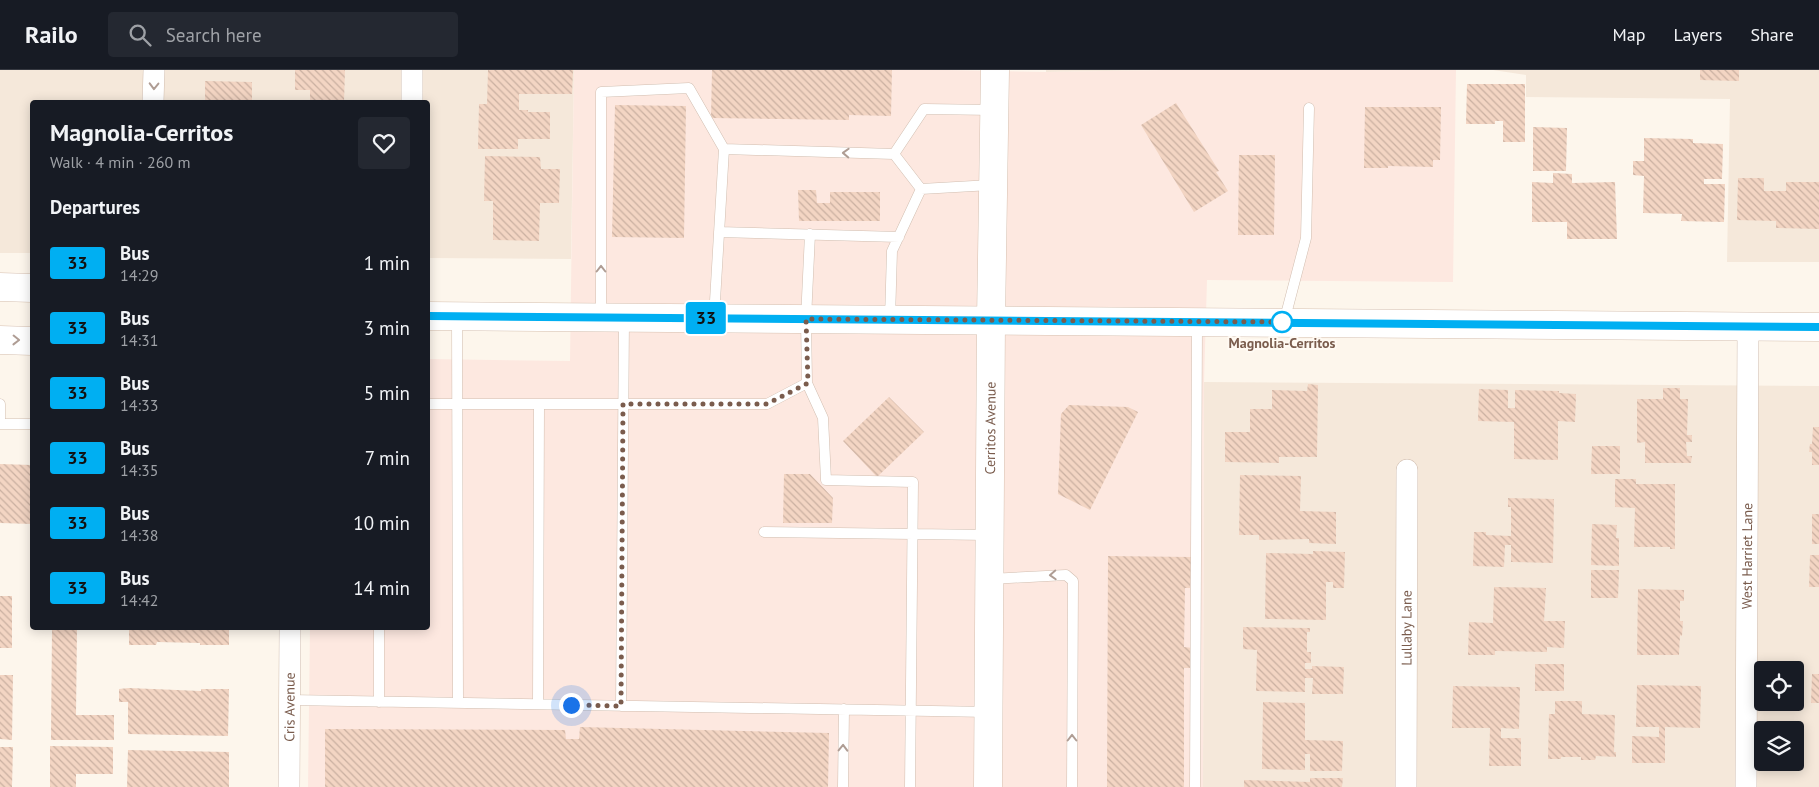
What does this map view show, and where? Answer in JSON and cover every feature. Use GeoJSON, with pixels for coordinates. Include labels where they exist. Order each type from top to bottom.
{"type":"FeatureCollection","features":[{"type":"Feature","properties":{"kind":"main road","name":"Cerritos Avenue"},"geometry":{"type":"LineString","coordinates":[[988,787],[988,579],[994,70]]}},
{"type":"Feature","properties":{"kind":"main road"},"geometry":{"type":"LineString","coordinates":[[0,287],[30,288]]}},
{"type":"Feature","properties":{"kind":"main road"},"geometry":{"type":"LineString","coordinates":[[430,316],[1819,327]]}},
{"type":"Feature","properties":{"kind":"main road"},"geometry":{"type":"LineString","coordinates":[[0,340],[30,341]]}},
{"type":"Feature","properties":{"kind":"street"},"geometry":{"type":"LineString","coordinates":[[153,100],[154,70]]}},
{"type":"Feature","properties":{"kind":"street"},"geometry":{"type":"LineString","coordinates":[[412,70],[412,100]]}},
{"type":"Feature","properties":{"kind":"street","name":"West Harriet Lane"},"geometry":{"type":"LineString","coordinates":[[1746,787],[1748,326]]}},
{"type":"Feature","properties":{"kind":"street","name":"Lullaby Lane"},"geometry":{"type":"LineString","coordinates":[[1406,787],[1407,470]]}},
{"type":"Feature","properties":{"kind":"street","name":"Cris Avenue"},"geometry":{"type":"LineString","coordinates":[[290,630],[290,787]]}},
{"type":"Feature","properties":{"kind":"lane"},"geometry":{"type":"LineString","coordinates":[[621,706],[623,404],[613,317],[601,92],[689,88],[724,149],[714,318]]}},
{"type":"Feature","properties":{"kind":"lane"},"geometry":{"type":"LineString","coordinates":[[1284,322],[1306,238],[1309,108]]}},
{"type":"Feature","properties":{"kind":"lane"},"geometry":{"type":"LineString","coordinates":[[894,154],[924,109],[994,110]]}},
{"type":"Feature","properties":{"kind":"lane"},"geometry":{"type":"LineString","coordinates":[[724,149],[894,154]]}},
{"type":"Feature","properties":{"kind":"lane"},"geometry":{"type":"LineString","coordinates":[[894,154],[921,189]]}},
{"type":"Feature","properties":{"kind":"lane"},"geometry":{"type":"LineString","coordinates":[[921,189],[992,185]]}},
{"type":"Feature","properties":{"kind":"lane"},"geometry":{"type":"LineString","coordinates":[[890,319],[892,251],[921,189]]}},
{"type":"Feature","properties":{"kind":"lane"},"geometry":{"type":"LineString","coordinates":[[719,232],[898,237]]}},
{"type":"Feature","properties":{"kind":"lane"},"geometry":{"type":"LineString","coordinates":[[810,234],[806,319],[808,383],[823,418],[826,480],[913,482],[910,787]]}},
{"type":"Feature","properties":{"kind":"lane"},"geometry":{"type":"LineString","coordinates":[[457,315],[458,703]]}},
{"type":"Feature","properties":{"kind":"lane"},"geometry":{"type":"LineString","coordinates":[[1195,787],[1197,322]]}},
{"type":"Feature","properties":{"kind":"lane"},"geometry":{"type":"LineString","coordinates":[[430,404],[767,404],[808,383]]}},
{"type":"Feature","properties":{"kind":"lane"},"geometry":{"type":"LineString","coordinates":[[0,404],[0,424],[30,424]]}},
{"type":"Feature","properties":{"kind":"lane"},"geometry":{"type":"LineString","coordinates":[[538,704],[539,404]]}},
{"type":"Feature","properties":{"kind":"lane"},"geometry":{"type":"LineString","coordinates":[[764,532],[989,535]]}},
{"type":"Feature","properties":{"kind":"lane"},"geometry":{"type":"LineString","coordinates":[[988,579],[1066,575],[1073,581],[1072,787]]}},
{"type":"Feature","properties":{"kind":"lane"},"geometry":{"type":"LineString","coordinates":[[379,630],[379,702]]}},
{"type":"Feature","properties":{"kind":"lane"},"geometry":{"type":"LineString","coordinates":[[290,700],[989,712]]}},
{"type":"Feature","properties":{"kind":"lane"},"geometry":{"type":"LineString","coordinates":[[843,787],[844,709]]}},
{"type":"Feature","properties":{"kind":"shaded area"},"geometry":{"type":"Polygon","coordinates":[[[0,70],[574,70],[571,259],[430,258],[430,100],[30,100],[30,253],[0,253],[0,70]]]}},
{"type":"Feature","properties":{"kind":"shaded area"},"geometry":{"type":"Polygon","coordinates":[[[574,70],[947,70],[1046,72],[1456,70],[1453,282],[1207,280],[1204,382],[1203,787],[308,787],[310,630],[430,630],[430,359],[570,361],[574,70]]]}},
{"type":"Feature","properties":{"kind":"shaded area"},"geometry":{"type":"Polygon","coordinates":[[[1046,70],[1164,70],[1046,72],[1046,70]]]}},
{"type":"Feature","properties":{"kind":"shaded area"},"geometry":{"type":"Polygon","coordinates":[[[1493,70],[1819,70],[1819,262],[1727,262],[1730,99],[1526,97],[1526,75],[1493,70]]]}},
{"type":"Feature","properties":{"kind":"shaded area"},"geometry":{"type":"Polygon","coordinates":[[[1204,382],[1819,386],[1819,787],[1203,787],[1204,382]]]}},
{"type":"Feature","properties":{"kind":"building"},"geometry":{"type":"Polygon","coordinates":[[[295,70],[345,70],[344,100],[310,100],[310,90],[295,90],[295,70]]]}},
{"type":"Feature","properties":{"kind":"building"},"geometry":{"type":"Polygon","coordinates":[[[488,70],[573,70],[572,94],[519,94],[519,110],[550,112],[550,139],[518,139],[518,149],[478,149],[479,104],[487,104],[488,70]]]}},
{"type":"Feature","properties":{"kind":"building"},"geometry":{"type":"Polygon","coordinates":[[[712,70],[892,70],[891,116],[849,115],[849,120],[711,118],[712,70]]]}},
{"type":"Feature","properties":{"kind":"building"},"geometry":{"type":"Polygon","coordinates":[[[1700,70],[1739,70],[1739,81],[1700,80],[1700,70]]]}},
{"type":"Feature","properties":{"kind":"building"},"geometry":{"type":"Polygon","coordinates":[[[205,81],[252,82],[252,100],[205,100],[205,81]]]}},
{"type":"Feature","properties":{"kind":"building"},"geometry":{"type":"Polygon","coordinates":[[[1467,84],[1525,84],[1525,142],[1503,142],[1503,121],[1495,121],[1495,124],[1466,124],[1467,84]]]}},
{"type":"Feature","properties":{"kind":"building"},"geometry":{"type":"Polygon","coordinates":[[[1176,103],[1219,171],[1216,172],[1228,191],[1194,212],[1141,125],[1176,103]]]}},
{"type":"Feature","properties":{"kind":"building"},"geometry":{"type":"Polygon","coordinates":[[[615,105],[686,106],[684,238],[612,237],[615,105]]]}},
{"type":"Feature","properties":{"kind":"building"},"geometry":{"type":"Polygon","coordinates":[[[1365,107],[1441,107],[1440,160],[1433,160],[1433,167],[1388,166],[1388,168],[1364,168],[1365,107]]]}},
{"type":"Feature","properties":{"kind":"building"},"geometry":{"type":"Polygon","coordinates":[[[1533,127],[1567,128],[1566,171],[1533,171],[1533,127]]]}},
{"type":"Feature","properties":{"kind":"building"},"geometry":{"type":"Polygon","coordinates":[[[1644,138],[1693,139],[1693,143],[1723,144],[1722,179],[1704,179],[1704,184],[1725,184],[1724,222],[1681,221],[1682,214],[1643,213],[1644,176],[1633,175],[1633,161],[1644,161],[1644,138]]]}},
{"type":"Feature","properties":{"kind":"building"},"geometry":{"type":"Polygon","coordinates":[[[1239,155],[1275,155],[1274,235],[1238,235],[1239,155]]]}},
{"type":"Feature","properties":{"kind":"building"},"geometry":{"type":"Polygon","coordinates":[[[485,156],[540,157],[541,169],[560,169],[559,203],[540,203],[539,241],[493,240],[493,201],[484,201],[485,156]]]}},
{"type":"Feature","properties":{"kind":"building"},"geometry":{"type":"Polygon","coordinates":[[[1553,173],[1572,174],[1572,183],[1615,182],[1617,239],[1567,239],[1567,222],[1532,222],[1532,182],[1553,183],[1553,173]]]}},
{"type":"Feature","properties":{"kind":"building"},"geometry":{"type":"Polygon","coordinates":[[[1738,178],[1764,178],[1764,191],[1786,191],[1786,182],[1819,182],[1819,229],[1776,228],[1776,221],[1737,220],[1738,178]]]}},
{"type":"Feature","properties":{"kind":"building"},"geometry":{"type":"Polygon","coordinates":[[[798,190],[816,190],[817,203],[830,203],[830,192],[880,192],[880,221],[799,221],[798,190]]]}},
{"type":"Feature","properties":{"kind":"building"},"geometry":{"type":"Polygon","coordinates":[[[1308,384],[1318,385],[1317,457],[1279,457],[1279,463],[1225,462],[1225,432],[1250,432],[1250,409],[1272,409],[1272,390],[1307,391],[1308,384]]]}},
{"type":"Feature","properties":{"kind":"building"},"geometry":{"type":"Polygon","coordinates":[[[1663,388],[1680,388],[1680,399],[1688,399],[1687,435],[1692,435],[1692,442],[1686,442],[1687,456],[1692,456],[1691,463],[1645,463],[1645,442],[1637,443],[1637,399],[1663,399],[1663,388]]]}},
{"type":"Feature","properties":{"kind":"building"},"geometry":{"type":"Polygon","coordinates":[[[1479,389],[1508,390],[1508,408],[1515,408],[1515,390],[1559,391],[1559,393],[1576,394],[1575,422],[1558,421],[1558,460],[1514,459],[1514,422],[1478,421],[1479,389]]]}},
{"type":"Feature","properties":{"kind":"building"},"geometry":{"type":"Polygon","coordinates":[[[889,397],[924,432],[877,477],[843,441],[889,397]]]}},
{"type":"Feature","properties":{"kind":"building"},"geometry":{"type":"Polygon","coordinates":[[[1069,405],[1128,407],[1138,412],[1090,510],[1058,494],[1061,414],[1069,405]]]}},
{"type":"Feature","properties":{"kind":"building"},"geometry":{"type":"Polygon","coordinates":[[[1813,427],[1819,427],[1819,465],[1812,465],[1812,452],[1809,452],[1810,444],[1812,444],[1813,427]]]}},
{"type":"Feature","properties":{"kind":"building"},"geometry":{"type":"Polygon","coordinates":[[[1592,446],[1620,446],[1620,474],[1591,474],[1592,446]]]}},
{"type":"Feature","properties":{"kind":"building"},"geometry":{"type":"Polygon","coordinates":[[[0,464],[30,465],[30,524],[0,523],[0,464]]]}},
{"type":"Feature","properties":{"kind":"building"},"geometry":{"type":"Polygon","coordinates":[[[784,474],[810,474],[833,498],[832,523],[783,523],[784,474]]]}},
{"type":"Feature","properties":{"kind":"building"},"geometry":{"type":"Polygon","coordinates":[[[1240,475],[1301,476],[1300,511],[1336,512],[1336,544],[1309,543],[1309,539],[1259,540],[1259,535],[1239,535],[1240,475]]]}},
{"type":"Feature","properties":{"kind":"building"},"geometry":{"type":"Polygon","coordinates":[[[1615,479],[1636,479],[1636,484],[1675,484],[1675,549],[1670,549],[1670,547],[1634,547],[1635,508],[1615,507],[1615,479]]]}},
{"type":"Feature","properties":{"kind":"building"},"geometry":{"type":"Polygon","coordinates":[[[1508,498],[1554,499],[1553,563],[1511,562],[1511,545],[1505,545],[1504,567],[1473,566],[1474,532],[1486,532],[1486,535],[1511,536],[1511,507],[1508,507],[1508,498]]]}},
{"type":"Feature","properties":{"kind":"building"},"geometry":{"type":"Polygon","coordinates":[[[1812,514],[1819,514],[1819,544],[1812,544],[1812,514]]]}},
{"type":"Feature","properties":{"kind":"building"},"geometry":{"type":"Polygon","coordinates":[[[1592,524],[1617,525],[1616,538],[1619,538],[1619,566],[1591,565],[1592,524]]]}},
{"type":"Feature","properties":{"kind":"building"},"geometry":{"type":"Polygon","coordinates":[[[1313,551],[1345,552],[1344,588],[1333,588],[1333,582],[1326,582],[1326,620],[1265,619],[1266,553],[1313,554],[1313,551]]]}},
{"type":"Feature","properties":{"kind":"building"},"geometry":{"type":"Polygon","coordinates":[[[1810,555],[1819,555],[1819,587],[1809,587],[1810,555]]]}},
{"type":"Feature","properties":{"kind":"building"},"geometry":{"type":"Polygon","coordinates":[[[1108,556],[1191,557],[1190,588],[1185,588],[1184,647],[1193,648],[1192,668],[1184,668],[1184,787],[1107,787],[1108,556]]]}},
{"type":"Feature","properties":{"kind":"building"},"geometry":{"type":"Polygon","coordinates":[[[1591,570],[1619,570],[1618,598],[1591,598],[1591,570]]]}},
{"type":"Feature","properties":{"kind":"building"},"geometry":{"type":"Polygon","coordinates":[[[1494,587],[1546,588],[1544,621],[1565,621],[1564,648],[1547,647],[1547,652],[1495,651],[1495,655],[1468,655],[1469,622],[1493,623],[1494,587]]]}},
{"type":"Feature","properties":{"kind":"building"},"geometry":{"type":"Polygon","coordinates":[[[1638,589],[1684,590],[1684,601],[1680,601],[1680,621],[1683,621],[1679,655],[1637,655],[1638,589]]]}},
{"type":"Feature","properties":{"kind":"building"},"geometry":{"type":"Polygon","coordinates":[[[0,596],[12,596],[12,648],[0,648],[0,596]]]}},
{"type":"Feature","properties":{"kind":"building"},"geometry":{"type":"Polygon","coordinates":[[[1243,627],[1310,628],[1310,632],[1307,632],[1307,652],[1311,652],[1311,663],[1305,663],[1305,669],[1312,669],[1312,666],[1344,667],[1343,694],[1312,694],[1313,678],[1305,678],[1305,692],[1256,691],[1257,650],[1243,649],[1243,627]]]}},
{"type":"Feature","properties":{"kind":"building"},"geometry":{"type":"Polygon","coordinates":[[[52,630],[77,630],[76,715],[114,715],[114,740],[51,740],[52,630]]]}},
{"type":"Feature","properties":{"kind":"building"},"geometry":{"type":"Polygon","coordinates":[[[129,630],[229,630],[229,645],[157,642],[156,645],[129,645],[129,630]]]}},
{"type":"Feature","properties":{"kind":"building"},"geometry":{"type":"Polygon","coordinates":[[[1535,664],[1564,664],[1564,691],[1535,691],[1535,664]]]}},
{"type":"Feature","properties":{"kind":"building"},"geometry":{"type":"Polygon","coordinates":[[[1812,674],[1819,674],[1819,703],[1811,703],[1812,674]]]}},
{"type":"Feature","properties":{"kind":"building"},"geometry":{"type":"Polygon","coordinates":[[[0,675],[13,675],[12,740],[0,739],[0,675]]]}},
{"type":"Feature","properties":{"kind":"building"},"geometry":{"type":"Polygon","coordinates":[[[1637,685],[1701,686],[1700,728],[1665,727],[1665,763],[1632,763],[1632,736],[1659,737],[1659,727],[1636,727],[1637,685]]]}},
{"type":"Feature","properties":{"kind":"building"},"geometry":{"type":"Polygon","coordinates":[[[1453,686],[1520,687],[1519,729],[1501,728],[1501,738],[1521,738],[1521,766],[1489,766],[1490,728],[1452,728],[1453,686]]]}},
{"type":"Feature","properties":{"kind":"building"},"geometry":{"type":"Polygon","coordinates":[[[119,689],[201,691],[201,689],[229,689],[228,736],[128,734],[128,702],[119,702],[119,689]]]}},
{"type":"Feature","properties":{"kind":"building"},"geometry":{"type":"Polygon","coordinates":[[[1555,701],[1582,701],[1582,714],[1615,715],[1614,752],[1616,752],[1616,757],[1596,756],[1595,760],[1581,760],[1581,757],[1548,759],[1549,714],[1555,714],[1555,701]]]}},
{"type":"Feature","properties":{"kind":"building"},"geometry":{"type":"Polygon","coordinates":[[[1263,702],[1305,703],[1305,740],[1343,741],[1342,771],[1310,771],[1310,754],[1305,754],[1305,770],[1262,769],[1263,702]]]}},
{"type":"Feature","properties":{"kind":"building"},"geometry":{"type":"Polygon","coordinates":[[[580,727],[829,733],[828,787],[325,787],[325,729],[565,730],[566,739],[579,739],[580,727]]]}},
{"type":"Feature","properties":{"kind":"building"},"geometry":{"type":"Polygon","coordinates":[[[50,746],[113,747],[113,774],[76,774],[76,787],[50,787],[50,746]]]}},
{"type":"Feature","properties":{"kind":"building"},"geometry":{"type":"Polygon","coordinates":[[[0,747],[13,747],[12,787],[0,787],[0,747]]]}},
{"type":"Feature","properties":{"kind":"building"},"geometry":{"type":"Polygon","coordinates":[[[128,750],[229,752],[229,787],[127,787],[128,750]]]}},
{"type":"Feature","properties":{"kind":"building"},"geometry":{"type":"Polygon","coordinates":[[[1310,778],[1343,778],[1342,787],[1244,787],[1244,780],[1310,782],[1310,778]]]}},
{"type":"Feature","properties":{"kind":"bus line","name":"33"},"geometry":{"type":"LineString","coordinates":[[430,316],[1819,327]]}},
{"type":"Feature","properties":{"kind":"place","name":"Magnolia-Cerritos"},"geometry":{"type":"Point","coordinates":[1282,322]}},
{"type":"Feature","properties":{"kind":"route"},"geometry":{"type":"LineString","coordinates":[[571,705],[621,706],[623,404],[767,404],[808,383],[806,319],[1284,322],[1282,322]]}}]}
